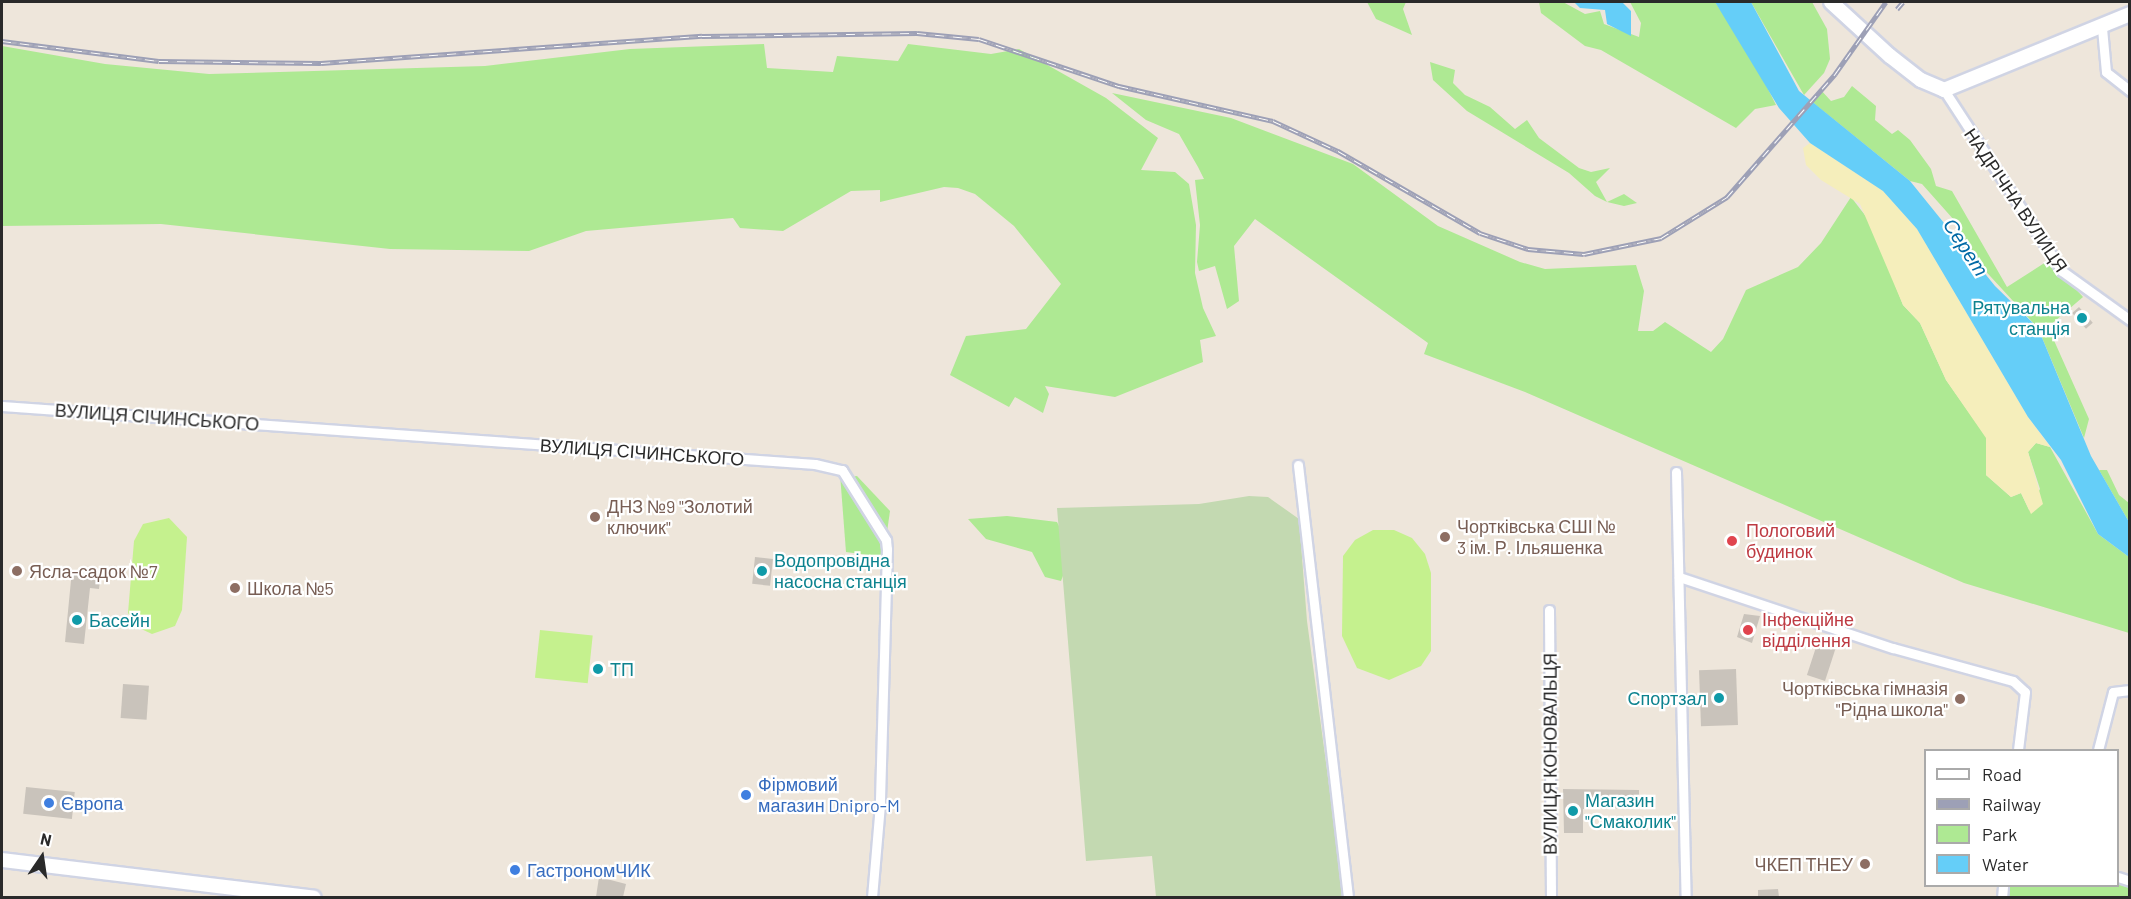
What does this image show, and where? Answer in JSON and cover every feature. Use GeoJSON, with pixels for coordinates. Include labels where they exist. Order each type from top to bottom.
{"type":"FeatureCollection","features":[{"type":"Feature","properties":{"kind":"street"},"geometry":{"type":"LineString","coordinates":[[1831,2],[1914,74],[1944,90],[2102,28],[2130,14]]}},
{"type":"Feature","properties":{"kind":"street"},"geometry":{"type":"LineString","coordinates":[[2102,28],[2106,72],[2130,92]]}},
{"type":"Feature","properties":{"kind":"street","name":"НАДРІЧНА ВУЛИЦЯ"},"geometry":{"type":"LineString","coordinates":[[1944,90],[2062,271],[2130,320]]}},
{"type":"Feature","properties":{"kind":"street","name":"ВУЛИЦЯ СІЧИНСЬКОГО"},"geometry":{"type":"LineString","coordinates":[[2,406],[815,464],[842,470],[886,540],[887,549],[880,804],[872,897]]}},
{"type":"Feature","properties":{"kind":"street"},"geometry":{"type":"LineString","coordinates":[[1298,465],[1348,897]]}},
{"type":"Feature","properties":{"kind":"street"},"geometry":{"type":"LineString","coordinates":[[1676,472],[1686,897]]}},
{"type":"Feature","properties":{"kind":"street"},"geometry":{"type":"LineString","coordinates":[[1679,577],[1893,648],[2013,681],[2025,692],[2018,749]]}},
{"type":"Feature","properties":{"kind":"street","name":"ВУЛИЦЯ КОНОВАЛЬЦЯ"},"geometry":{"type":"LineString","coordinates":[[1549,610],[1551,897]]}},
{"type":"Feature","properties":{"kind":"street"},"geometry":{"type":"LineString","coordinates":[[2098,749],[2111,698],[2117,688],[2130,690]]}},
{"type":"Feature","properties":{"kind":"street"},"geometry":{"type":"LineString","coordinates":[[2,860],[314,897]]}},
{"type":"Feature","properties":{"kind":"green space"},"geometry":{"type":"Polygon","coordinates":[[[1367,2],[1406,2],[1403,9],[1412,35],[1376,19],[1367,2]]]}},
{"type":"Feature","properties":{"kind":"green space"},"geometry":{"type":"Polygon","coordinates":[[[1539,2],[1563,2],[1585,14],[1600,11],[1604,24],[1639,37],[1641,23],[1630,2],[1715,2],[1751,55],[1776,105],[1755,109],[1736,128],[1601,50],[1585,46],[1541,13],[1539,2]]]}},
{"type":"Feature","properties":{"kind":"green space"},"geometry":{"type":"Polygon","coordinates":[[[1751,2],[1812,2],[1827,29],[1830,59],[1824,73],[1804,95],[1751,2]]]}},
{"type":"Feature","properties":{"kind":"green space"},"geometry":{"type":"Polygon","coordinates":[[[764,44],[767,68],[833,72],[837,56],[898,61],[908,44],[991,54],[1019,49],[1106,98],[1158,138],[1141,170],[1175,172],[1189,184],[1196,225],[1195,273],[1203,308],[1216,336],[1200,340],[1203,362],[1115,397],[1045,386],[1049,394],[1043,413],[1015,397],[1009,407],[950,375],[966,336],[1026,329],[1061,284],[1014,226],[975,194],[958,188],[944,187],[880,202],[880,190],[851,191],[783,231],[740,228],[733,218],[586,231],[529,251],[390,249],[161,224],[2,226],[2,46],[105,64],[209,74],[485,66],[630,49],[764,44]]]}},
{"type":"Feature","properties":{"kind":"green space"},"geometry":{"type":"Polygon","coordinates":[[[1430,62],[1455,70],[1453,83],[1465,95],[1490,107],[1515,129],[1527,120],[1539,138],[1579,168],[1591,172],[1610,168],[1596,182],[1607,202],[1595,196],[1569,173],[1467,111],[1433,80],[1430,62]]]}},
{"type":"Feature","properties":{"kind":"green space"},"geometry":{"type":"Polygon","coordinates":[[[1852,86],[1876,106],[1875,120],[1892,134],[1898,130],[1910,140],[1931,169],[1936,186],[1952,191],[2007,287],[2049,260],[2083,297],[2048,327],[2089,419],[2084,438],[2038,328],[1979,264],[1954,220],[1922,184],[1910,181],[1811,101],[1820,89],[1831,101],[1844,97],[1852,86]]]}},
{"type":"Feature","properties":{"kind":"green space"},"geometry":{"type":"Polygon","coordinates":[[[1112,93],[1231,118],[1353,164],[1438,226],[1520,262],[1545,269],[1636,265],[1644,291],[1638,331],[1653,331],[1665,322],[1711,352],[1723,339],[1746,290],[1798,267],[1821,243],[1851,197],[1871,223],[1903,305],[1920,323],[1946,380],[1987,438],[1986,475],[2011,497],[2021,493],[2029,510],[2040,489],[2028,452],[2036,443],[2050,447],[2098,534],[2129,557],[2129,633],[1964,583],[1525,392],[1424,354],[1428,343],[1255,219],[1234,246],[1239,301],[1227,309],[1215,266],[1199,271],[1197,262],[1200,225],[1195,180],[1204,179],[1198,167],[1179,134],[1146,120],[1112,93]]]}},
{"type":"Feature","properties":{"kind":"green space"},"geometry":{"type":"Polygon","coordinates":[[[1624,194],[1637,203],[1624,206],[1607,202],[1624,194]]]}},
{"type":"Feature","properties":{"kind":"green space"},"geometry":{"type":"Polygon","coordinates":[[[2099,470],[2107,470],[2119,495],[2129,503],[2129,522],[2099,470]]]}},
{"type":"Feature","properties":{"kind":"green space"},"geometry":{"type":"Polygon","coordinates":[[[840,474],[876,527],[883,557],[846,552],[840,474]]]}},
{"type":"Feature","properties":{"kind":"green space"},"geometry":{"type":"Polygon","coordinates":[[[857,476],[890,511],[887,532],[850,477],[857,476]]]}},
{"type":"Feature","properties":{"kind":"green space"},"geometry":{"type":"Polygon","coordinates":[[[1249,496],[1268,497],[1299,519],[1307,621],[1344,897],[1156,897],[1152,856],[1086,861],[1057,508],[1199,504],[1249,496]]]}},
{"type":"Feature","properties":{"kind":"green space"},"geometry":{"type":"Polygon","coordinates":[[[1007,516],[1057,522],[1072,552],[1061,581],[1045,577],[1032,552],[986,539],[968,519],[1007,516]]]}},
{"type":"Feature","properties":{"kind":"green space"},"geometry":{"type":"Polygon","coordinates":[[[169,518],[187,537],[182,610],[175,626],[152,634],[137,627],[128,613],[134,541],[143,524],[169,518]]]}},
{"type":"Feature","properties":{"kind":"green space"},"geometry":{"type":"Polygon","coordinates":[[[1373,530],[1394,530],[1412,538],[1425,554],[1431,573],[1431,651],[1421,666],[1389,680],[1357,668],[1342,636],[1343,556],[1355,540],[1373,530]]]}},
{"type":"Feature","properties":{"kind":"green space"},"geometry":{"type":"Polygon","coordinates":[[[540,630],[593,636],[588,683],[535,678],[540,630]]]}},
{"type":"Feature","properties":{"kind":"green space"},"geometry":{"type":"Polygon","coordinates":[[[2119,879],[2129,882],[2129,897],[2005,898],[2005,887],[2119,887],[2119,879]]]}},
{"type":"Feature","properties":{"kind":"sand"},"geometry":{"type":"Polygon","coordinates":[[[1810,143],[1883,191],[1917,229],[2028,417],[2050,447],[2036,443],[2028,452],[2043,504],[2031,514],[2021,493],[2011,497],[1986,475],[1986,438],[1946,380],[1920,323],[1903,305],[1860,204],[1821,180],[1806,165],[1803,148],[1810,143]]]}},
{"type":"Feature","properties":{"kind":"water"},"geometry":{"type":"Polygon","coordinates":[[[1574,2],[1622,2],[1631,11],[1631,36],[1607,24],[1605,10],[1580,8],[1574,2]]]}},
{"type":"Feature","properties":{"kind":"water"},"geometry":{"type":"Polygon","coordinates":[[[1715,2],[1751,2],[1799,91],[1910,181],[1995,286],[2038,328],[2091,456],[2129,522],[2129,557],[2098,534],[2061,460],[2028,417],[1917,229],[1883,191],[1810,143],[1779,108],[1715,2]]]}},
{"type":"Feature","properties":{"kind":"building","name":"Рятувальна станція"},"geometry":{"type":"Polygon","coordinates":[[[2079,307],[2093,323],[2086,329],[2072,313],[2079,307]]]}},
{"type":"Feature","properties":{"kind":"building","name":"Водопровідна насосна станція"},"geometry":{"type":"Polygon","coordinates":[[[755,557],[773,559],[770,586],[752,584],[755,557]]]}},
{"type":"Feature","properties":{"kind":"building","name":"Басейн"},"geometry":{"type":"Polygon","coordinates":[[[72,570],[101,572],[99,589],[90,588],[84,644],[65,642],[72,570]]]}},
{"type":"Feature","properties":{"kind":"building","name":"Інфекційне відділення"},"geometry":{"type":"Polygon","coordinates":[[[1744,614],[1760,616],[1752,643],[1737,637],[1744,614]]]}},
{"type":"Feature","properties":{"kind":"building"},"geometry":{"type":"Polygon","coordinates":[[[1819,638],[1837,644],[1825,681],[1807,675],[1819,638]]]}},
{"type":"Feature","properties":{"kind":"building","name":"Спортзал"},"geometry":{"type":"Polygon","coordinates":[[[1736,669],[1738,725],[1701,726],[1699,670],[1736,669]]]}},
{"type":"Feature","properties":{"kind":"building"},"geometry":{"type":"Polygon","coordinates":[[[123,684],[149,686],[147,720],[121,718],[123,684]]]}},
{"type":"Feature","properties":{"kind":"building","name":"Європа"},"geometry":{"type":"Polygon","coordinates":[[[26,787],[75,792],[72,819],[23,814],[26,787]]]}},
{"type":"Feature","properties":{"kind":"building"},"geometry":{"type":"Polygon","coordinates":[[[1563,789],[1639,790],[1639,808],[1583,809],[1583,833],[1564,833],[1563,789]]]}},
{"type":"Feature","properties":{"kind":"building"},"geometry":{"type":"Polygon","coordinates":[[[599,877],[626,884],[623,897],[596,897],[599,877]]]}},
{"type":"Feature","properties":{"kind":"building"},"geometry":{"type":"Polygon","coordinates":[[[1778,889],[1779,897],[1758,897],[1758,890],[1778,889]]]}},
{"type":"Feature","properties":{"kind":"railway"},"geometry":{"type":"LineString","coordinates":[[2,41],[159,61],[321,63],[702,36],[917,33],[979,39],[1119,86],[1273,121],[1338,151],[1480,233],[1528,249],[1584,254],[1661,238],[1727,197],[1835,74],[1886,2]]}},
{"type":"Feature","properties":{"kind":"railway"},"geometry":{"type":"LineString","coordinates":[[1897,9],[1903,2]]}},
{"type":"Feature","properties":{"kind":"place","name":"Рятувальна станція"},"geometry":{"type":"Point","coordinates":[2082,318]}},
{"type":"Feature","properties":{"kind":"place","name":"ДНЗ №9 \"Золотий ключик\""},"geometry":{"type":"Point","coordinates":[595,517]}},
{"type":"Feature","properties":{"kind":"place","name":"Чортківська СШІ № 3 ім. Р. Ільяшенка"},"geometry":{"type":"Point","coordinates":[1445,537]}},
{"type":"Feature","properties":{"kind":"place","name":"Пологовий будинок"},"geometry":{"type":"Point","coordinates":[1732,541]}},
{"type":"Feature","properties":{"kind":"place","name":"Ясла-садок №7"},"geometry":{"type":"Point","coordinates":[17,571]}},
{"type":"Feature","properties":{"kind":"place","name":"Водопровідна насосна станція"},"geometry":{"type":"Point","coordinates":[762,571]}},
{"type":"Feature","properties":{"kind":"place","name":"Школа №5"},"geometry":{"type":"Point","coordinates":[235,588]}},
{"type":"Feature","properties":{"kind":"place","name":"Басейн"},"geometry":{"type":"Point","coordinates":[77,620]}},
{"type":"Feature","properties":{"kind":"place","name":"Інфекційне відділення"},"geometry":{"type":"Point","coordinates":[1748,630]}},
{"type":"Feature","properties":{"kind":"place","name":"ТП"},"geometry":{"type":"Point","coordinates":[598,669]}},
{"type":"Feature","properties":{"kind":"place","name":"Спортзал"},"geometry":{"type":"Point","coordinates":[1719,698]}},
{"type":"Feature","properties":{"kind":"place","name":"Чортківська гімназія \"Рідна школа\""},"geometry":{"type":"Point","coordinates":[1960,699]}},
{"type":"Feature","properties":{"kind":"place","name":"Фірмовий магазин Dnipro-M"},"geometry":{"type":"Point","coordinates":[746,795]}},
{"type":"Feature","properties":{"kind":"place","name":"Європа"},"geometry":{"type":"Point","coordinates":[49,803]}},
{"type":"Feature","properties":{"kind":"place","name":"Магазин \"Смаколик\""},"geometry":{"type":"Point","coordinates":[1573,811]}},
{"type":"Feature","properties":{"kind":"place","name":"ЧКЕП ТНЕУ"},"geometry":{"type":"Point","coordinates":[1865,864]}},
{"type":"Feature","properties":{"kind":"place","name":"ГастрономЧИК"},"geometry":{"type":"Point","coordinates":[515,870]}},
{"type":"Feature","properties":{"kind":"water label","name":"Серет"},"geometry":{"type":"Point","coordinates":[1966,247]}}]}
